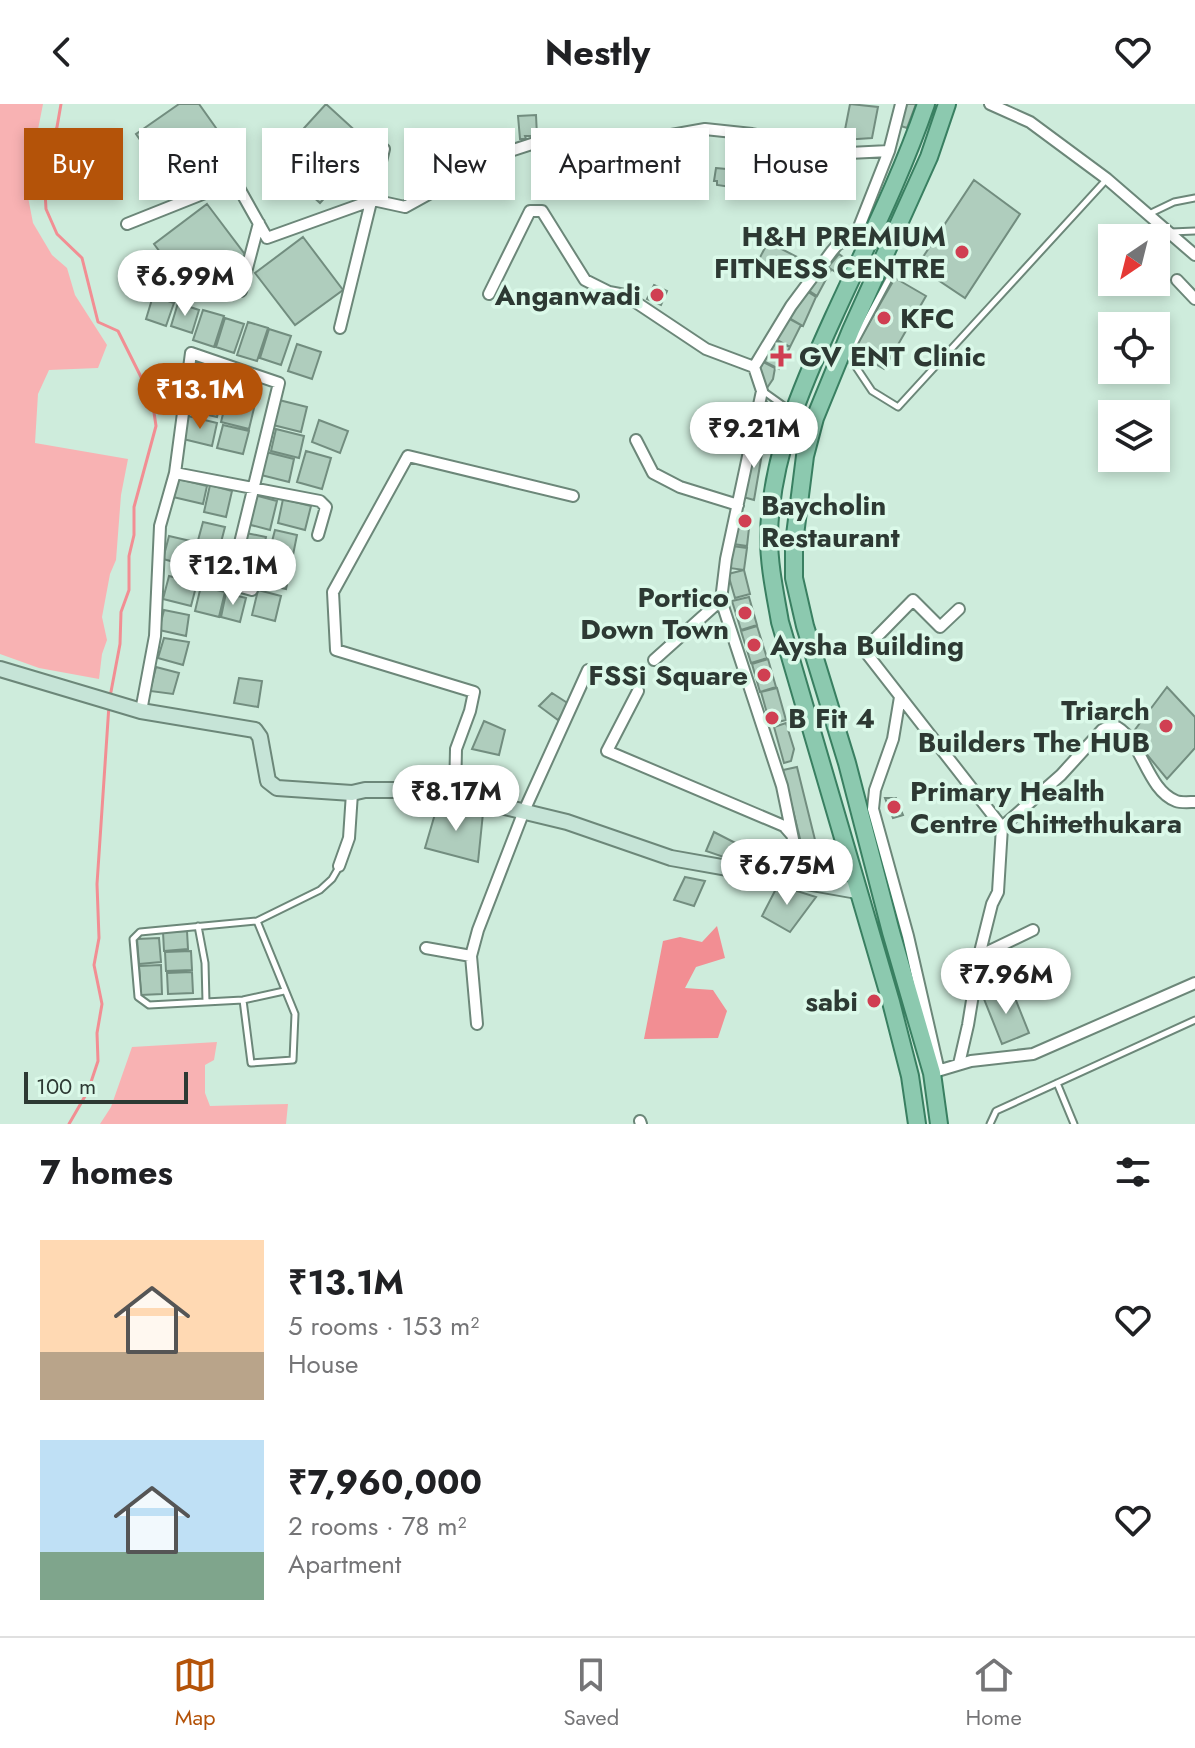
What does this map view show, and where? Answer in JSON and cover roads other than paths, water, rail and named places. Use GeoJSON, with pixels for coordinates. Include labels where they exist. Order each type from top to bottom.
{"type":"FeatureCollection","features":[{"type":"Feature","properties":{"kind":"main road"},"geometry":{"type":"LineString","coordinates":[[917,1124],[910,1076],[792,666],[771,576],[769,535],[792,411],[861,240],[898,180],[926,104]]}},
{"type":"Feature","properties":{"kind":"main road"},"geometry":{"type":"LineString","coordinates":[[938,1122],[935,1072],[891,932],[794,578],[799,496],[815,418],[929,157],[947,104]]}},
{"type":"Feature","properties":{"kind":"main road"},"geometry":{"type":"LineString","coordinates":[[861,240],[883,258]]}},
{"type":"Feature","properties":{"kind":"street"},"geometry":{"type":"LineString","coordinates":[[802,882],[782,786],[721,600],[726,559],[762,391],[754,367],[791,306],[832,251],[838,244],[861,240],[901,104]]}},
{"type":"Feature","properties":{"kind":"street"},"geometry":{"type":"LineString","coordinates":[[990,104],[1030,122],[1107,179],[1160,224]]}},
{"type":"Feature","properties":{"kind":"street"},"geometry":{"type":"LineString","coordinates":[[127,224],[235,181],[267,238],[373,200],[405,207],[501,154],[544,140],[582,138],[621,144],[705,129],[752,134],[849,153],[889,151]]}},
{"type":"Feature","properties":{"kind":"street"},"geometry":{"type":"LineString","coordinates":[[340,328],[373,200]]}},
{"type":"Feature","properties":{"kind":"street"},"geometry":{"type":"LineString","coordinates":[[489,294],[530,211],[542,211],[585,280],[609,292],[625,295],[721,356],[754,367]]}},
{"type":"Feature","properties":{"kind":"street"},"geometry":{"type":"LineString","coordinates":[[241,291],[259,223]]}},
{"type":"Feature","properties":{"kind":"street"},"geometry":{"type":"LineString","coordinates":[[1170,232],[1195,255]]}},
{"type":"Feature","properties":{"kind":"street"},"geometry":{"type":"LineString","coordinates":[[1177,280],[1195,299]]}},
{"type":"Feature","properties":{"kind":"street"},"geometry":{"type":"LineString","coordinates":[[141,711],[155,636],[160,526],[175,473],[191,353],[279,383],[230,584],[252,590]]}},
{"type":"Feature","properties":{"kind":"street"},"geometry":{"type":"LineString","coordinates":[[636,440],[653,473],[680,487],[738,505]]}},
{"type":"Feature","properties":{"kind":"street"},"geometry":{"type":"LineString","coordinates":[[455,795],[456,749],[474,692],[336,650],[333,592],[408,456],[573,496]]}},
{"type":"Feature","properties":{"kind":"street"},"geometry":{"type":"LineString","coordinates":[[175,473],[324,503],[326,507],[318,535]]}},
{"type":"Feature","properties":{"kind":"street"},"geometry":{"type":"LineString","coordinates":[[654,660],[721,600]]}},
{"type":"Feature","properties":{"kind":"street"},"geometry":{"type":"LineString","coordinates":[[959,609],[940,627],[913,600],[864,648],[1002,827],[998,892],[979,956],[959,1064]]}},
{"type":"Feature","properties":{"kind":"street"},"geometry":{"type":"LineString","coordinates":[[0,669],[141,711],[255,730],[260,737],[268,781],[277,788],[352,793],[404,790],[455,795],[567,822],[671,858],[857,891]]}},
{"type":"Feature","properties":{"kind":"street"},"geometry":{"type":"LineString","coordinates":[[477,1024],[471,956],[524,811],[588,670]]}},
{"type":"Feature","properties":{"kind":"street"},"geometry":{"type":"LineString","coordinates":[[638,691],[607,751],[784,826],[792,835]]}},
{"type":"Feature","properties":{"kind":"street"},"geometry":{"type":"LineString","coordinates":[[900,697],[893,739],[875,790],[873,809],[908,936],[935,1072],[959,1064],[1033,1054],[1195,983]]}},
{"type":"Feature","properties":{"kind":"street"},"geometry":{"type":"LineString","coordinates":[[1002,827],[1061,775],[1102,730],[1112,725],[1119,728],[1136,749],[1155,784],[1176,801],[1195,802]]}},
{"type":"Feature","properties":{"kind":"street"},"geometry":{"type":"LineString","coordinates":[[339,866],[349,838],[352,793]]}},
{"type":"Feature","properties":{"kind":"street"},"geometry":{"type":"LineString","coordinates":[[979,956],[1033,930]]}},
{"type":"Feature","properties":{"kind":"street"},"geometry":{"type":"LineString","coordinates":[[426,948],[471,956]]}},
{"type":"Feature","properties":{"kind":"lane"},"geometry":{"type":"LineString","coordinates":[[883,258],[890,277],[848,355],[872,391],[898,407],[1107,179]]}},
{"type":"Feature","properties":{"kind":"lane"},"geometry":{"type":"LineString","coordinates":[[1148,214],[1174,202],[1195,198]]}},
{"type":"Feature","properties":{"kind":"lane"},"geometry":{"type":"LineString","coordinates":[[1170,232],[1195,231]]}},
{"type":"Feature","properties":{"kind":"lane"},"geometry":{"type":"LineString","coordinates":[[762,391],[792,411]]}},
{"type":"Feature","properties":{"kind":"lane"},"geometry":{"type":"LineString","coordinates":[[284,991],[243,1000],[149,1005],[138,997],[133,939],[140,932],[257,921],[320,890],[332,879],[339,866]]}},
{"type":"Feature","properties":{"kind":"lane"},"geometry":{"type":"LineString","coordinates":[[243,1000],[251,1063],[293,1060],[295,1014],[257,921]]}},
{"type":"Feature","properties":{"kind":"lane"},"geometry":{"type":"LineString","coordinates":[[198,926],[205,963],[206,1002]]}},
{"type":"Feature","properties":{"kind":"lane"},"geometry":{"type":"LineString","coordinates":[[990,1124],[996,1111],[1195,1020]]}},
{"type":"Feature","properties":{"kind":"lane"},"geometry":{"type":"LineString","coordinates":[[1057,1083],[1074,1124]]}},
{"type":"Feature","properties":{"kind":"waterway"},"geometry":{"type":"LineString","coordinates":[[61,104],[44,174],[46,209],[57,234],[82,258],[98,322],[118,331],[152,399],[156,426],[134,507],[129,590],[121,612],[120,644],[110,697]]}},
{"type":"Feature","properties":{"kind":"waterway"},"geometry":{"type":"LineString","coordinates":[[69,1124],[88,1091],[98,1061],[97,1033],[102,1004],[94,965],[99,938],[97,884],[109,705]]}},
{"type":"Feature","properties":{"kind":"place","name":"H&H PREMIUM FITNESS CENTRE"},"geometry":{"type":"Point","coordinates":[962,252]}},
{"type":"Feature","properties":{"kind":"place","name":"Anganwadi"},"geometry":{"type":"Point","coordinates":[657,295]}},
{"type":"Feature","properties":{"kind":"place","name":"KFC"},"geometry":{"type":"Point","coordinates":[884,318]}},
{"type":"Feature","properties":{"kind":"place","name":"GV ENT Clinic"},"geometry":{"type":"Point","coordinates":[781,356]}},
{"type":"Feature","properties":{"kind":"place","name":"Baycholin Restaurant"},"geometry":{"type":"Point","coordinates":[745,521]}},
{"type":"Feature","properties":{"kind":"place","name":"Portico Down Town"},"geometry":{"type":"Point","coordinates":[745,613]}},
{"type":"Feature","properties":{"kind":"place","name":"Aysha Building"},"geometry":{"type":"Point","coordinates":[754,645]}},
{"type":"Feature","properties":{"kind":"place","name":"FSSi Square"},"geometry":{"type":"Point","coordinates":[764,675]}},
{"type":"Feature","properties":{"kind":"place","name":"B Fit 4"},"geometry":{"type":"Point","coordinates":[772,718]}},
{"type":"Feature","properties":{"kind":"place","name":"Triarch Builders The HUB"},"geometry":{"type":"Point","coordinates":[1166,726]}},
{"type":"Feature","properties":{"kind":"place","name":"Primary Health Centre Chittethukara"},"geometry":{"type":"Point","coordinates":[894,807]}},
{"type":"Feature","properties":{"kind":"place","name":"sabi"},"geometry":{"type":"Point","coordinates":[874,1001]}}]}
